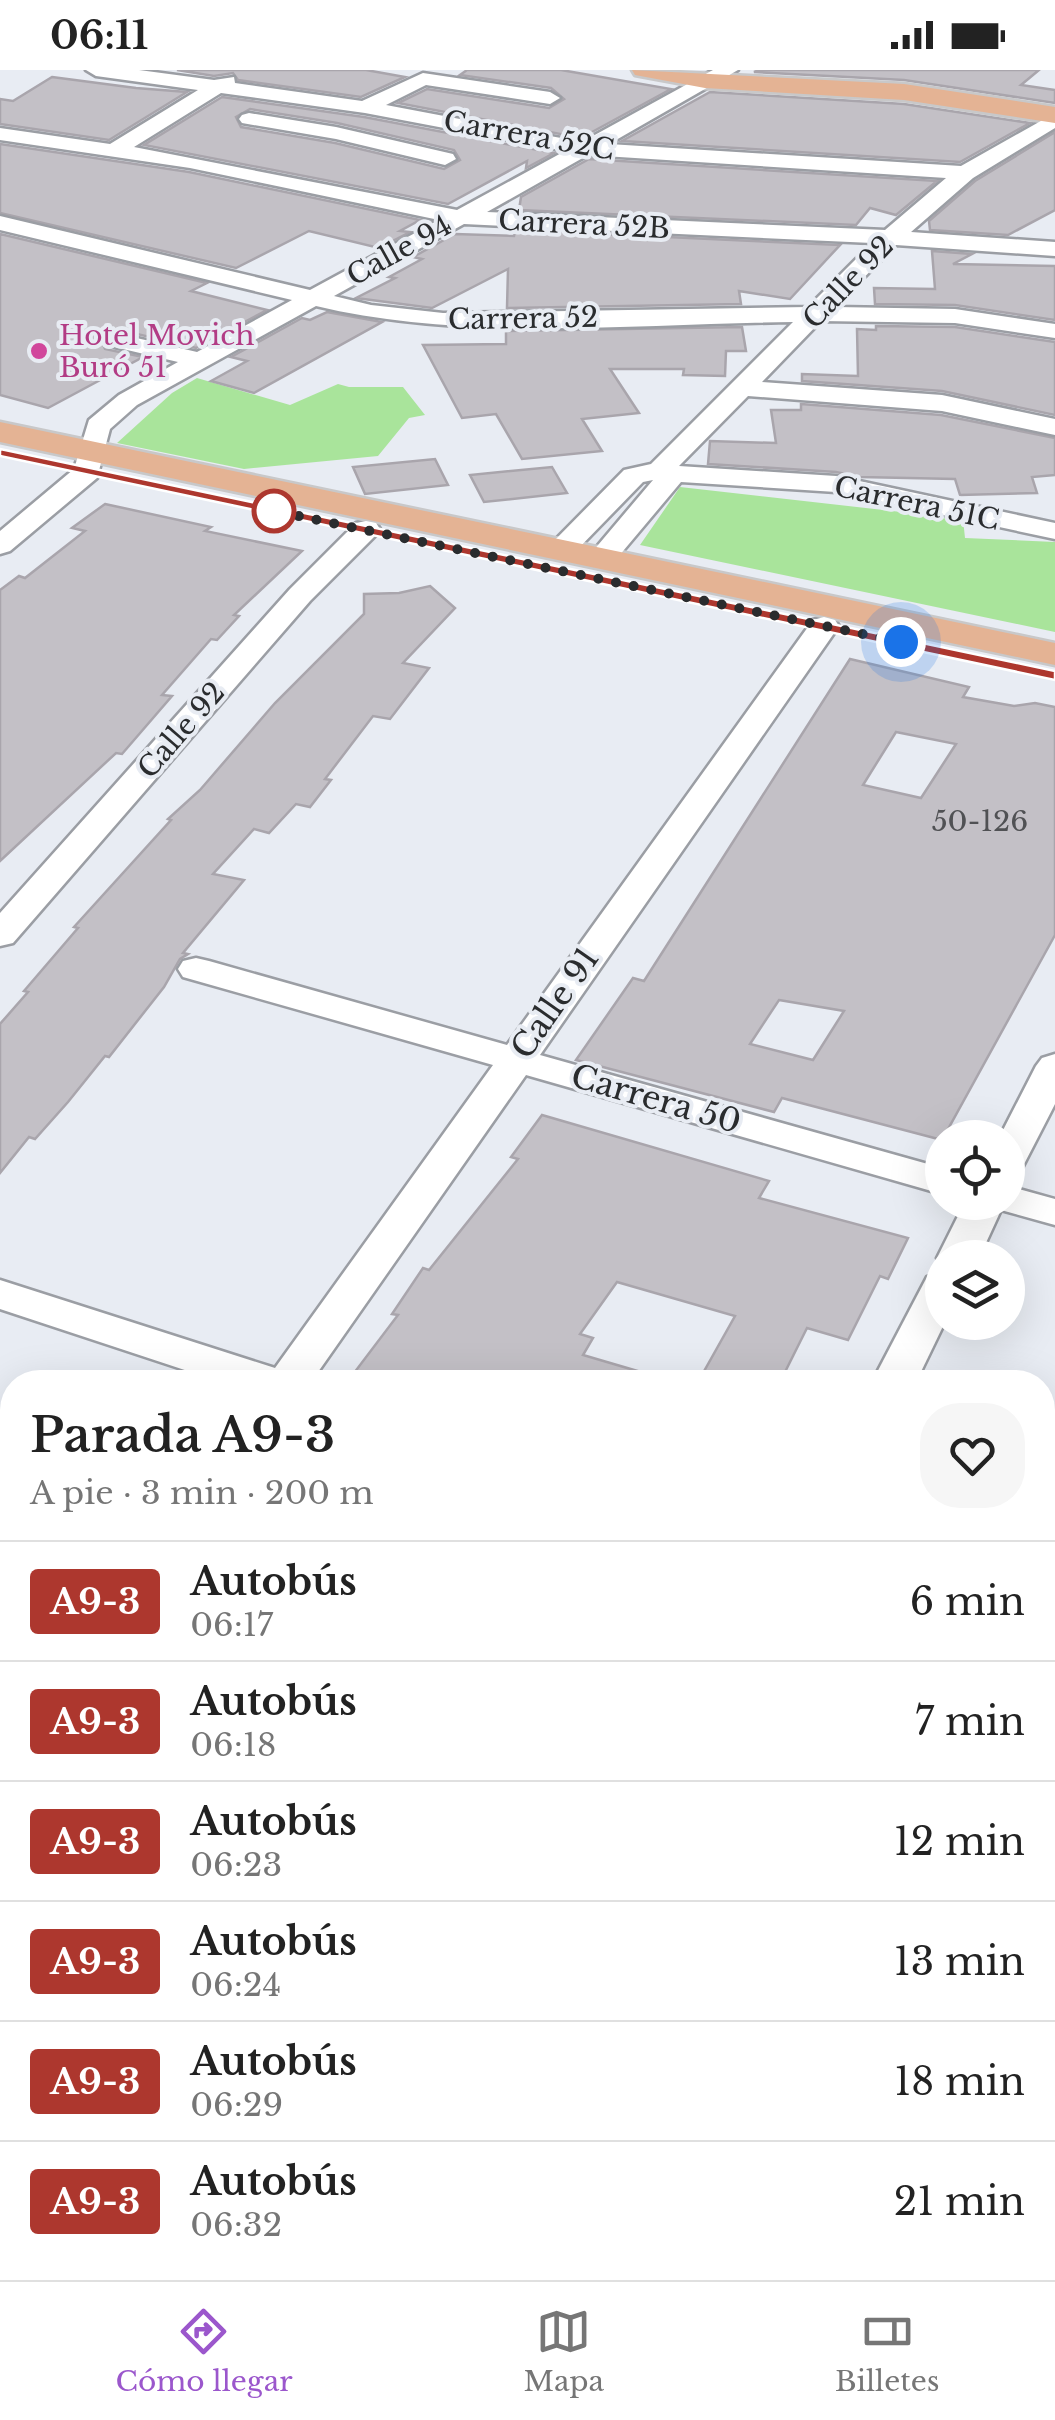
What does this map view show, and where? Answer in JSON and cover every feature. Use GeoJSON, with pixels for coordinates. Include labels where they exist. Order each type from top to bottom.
{"type":"FeatureCollection","features":[{"type":"Feature","properties":{"kind":"main road"},"geometry":{"type":"LineString","coordinates":[[644,70],[887,91],[1055,117]]}},
{"type":"Feature","properties":{"kind":"main road"},"geometry":{"type":"LineString","coordinates":[[0,432],[89,462],[366,530],[1055,676]]}},
{"type":"Feature","properties":{"kind":"main road"},"geometry":{"type":"LineString","coordinates":[[0,453],[89,462],[562,548],[1055,654]]}},
{"type":"Feature","properties":{"kind":"street","name":"Carrera 52C"},"geometry":{"type":"LineString","coordinates":[[96,70],[366,107],[586,149],[965,173]]}},
{"type":"Feature","properties":{"kind":"street"},"geometry":{"type":"LineString","coordinates":[[115,150],[217,86],[250,70]]}},
{"type":"Feature","properties":{"kind":"street","name":"Calle 94"},"geometry":{"type":"LineString","coordinates":[[0,544],[89,462],[98,426],[128,400],[716,75]]}},
{"type":"Feature","properties":{"kind":"street"},"geometry":{"type":"LineString","coordinates":[[366,107],[423,79],[550,98]]}},
{"type":"Feature","properties":{"kind":"street"},"geometry":{"type":"LineString","coordinates":[[268,106],[228,135],[298,146],[339,134],[445,158]]}},
{"type":"Feature","properties":{"kind":"street","name":"Calle 92"},"geometry":{"type":"LineString","coordinates":[[562,548],[634,476],[660,470],[889,239],[965,173],[1055,117]]}},
{"type":"Feature","properties":{"kind":"street","name":"Carrera 52B"},"geometry":{"type":"LineString","coordinates":[[0,134],[190,162],[458,218],[1052,246]]}},
{"type":"Feature","properties":{"kind":"street"},"geometry":{"type":"LineString","coordinates":[[190,162],[214,145]]}},
{"type":"Feature","properties":{"kind":"street","name":"Carrera 52"},"geometry":{"type":"LineString","coordinates":[[0,223],[371,312],[443,320],[818,313],[954,316],[1055,331]]}},
{"type":"Feature","properties":{"kind":"street"},"geometry":{"type":"LineString","coordinates":[[866,263],[964,241]]}},
{"type":"Feature","properties":{"kind":"street"},"geometry":{"type":"LineString","coordinates":[[115,340],[200,360]]}},
{"type":"Feature","properties":{"kind":"street"},"geometry":{"type":"LineString","coordinates":[[745,388],[942,403],[1055,427]]}},
{"type":"Feature","properties":{"kind":"street","name":"Calle 92"},"geometry":{"type":"LineString","coordinates":[[603,558],[668,481],[660,470]]}},
{"type":"Feature","properties":{"kind":"street","name":"Carrera 51C"},"geometry":{"type":"LineString","coordinates":[[660,470],[710,479],[829,483],[890,491],[1055,531]]}},
{"type":"Feature","properties":{"kind":"street","name":"Calle 92"},"geometry":{"type":"LineString","coordinates":[[0,935],[300,595],[366,530]]}},
{"type":"Feature","properties":{"kind":"street","name":"Calle 91"},"geometry":{"type":"LineString","coordinates":[[296,1370],[824,626]]}},
{"type":"Feature","properties":{"kind":"street","name":"Carrera 50"},"geometry":{"type":"LineString","coordinates":[[196,969],[925,1176]]}},
{"type":"Feature","properties":{"kind":"street"},"geometry":{"type":"LineString","coordinates":[[1025,1125],[1055,1066]]}},
{"type":"Feature","properties":{"kind":"street"},"geometry":{"type":"LineString","coordinates":[[1025,1204],[1055,1212]]}},
{"type":"Feature","properties":{"kind":"street"},"geometry":{"type":"LineString","coordinates":[[0,1294],[231,1370]]}},
{"type":"Feature","properties":{"kind":"street"},"geometry":{"type":"LineString","coordinates":[[900,1370],[925,1321]]}},
{"type":"Feature","properties":{"kind":"green space"},"geometry":{"type":"Polygon","coordinates":[[[197,378],[290,405],[338,384],[403,387],[425,415],[409,418],[378,456],[244,469],[117,443],[172,393],[197,378]]]}},
{"type":"Feature","properties":{"kind":"green space"},"geometry":{"type":"Polygon","coordinates":[[[680,487],[963,519],[965,538],[1055,542],[1055,632],[640,545],[680,487]]]}},
{"type":"Feature","properties":{"kind":"building"},"geometry":{"type":"Polygon","coordinates":[[[177,70],[366,70],[405,77],[361,97],[238,80],[233,73],[214,76],[177,70]]]}},
{"type":"Feature","properties":{"kind":"building"},"geometry":{"type":"Polygon","coordinates":[[[467,70],[561,70],[671,89],[581,138],[398,103],[427,89],[549,108],[564,99],[551,88],[460,75],[467,70]]]}},
{"type":"Feature","properties":{"kind":"building"},"geometry":{"type":"Polygon","coordinates":[[[1039,70],[1021,85],[1055,90],[1055,103],[904,80],[754,72],[1039,70]]]}},
{"type":"Feature","properties":{"kind":"building"},"geometry":{"type":"Polygon","coordinates":[[[52,77],[187,92],[109,140],[0,124],[0,99],[13,101],[52,77]]]}},
{"type":"Feature","properties":{"kind":"building"},"geometry":{"type":"Polygon","coordinates":[[[710,92],[904,104],[1030,123],[960,162],[622,141],[710,92]]]}},
{"type":"Feature","properties":{"kind":"building"},"geometry":{"type":"Polygon","coordinates":[[[222,97],[364,117],[554,153],[526,168],[527,161],[448,204],[144,145],[222,97]],[[250,109],[236,117],[241,127],[335,143],[444,169],[460,160],[454,150],[337,123],[250,109]]]}},
{"type":"Feature","properties":{"kind":"building"},"geometry":{"type":"Polygon","coordinates":[[[1055,132],[1055,210],[1008,235],[930,230],[929,221],[975,181],[1055,132]]]}},
{"type":"Feature","properties":{"kind":"building"},"geometry":{"type":"Polygon","coordinates":[[[0,144],[189,172],[420,220],[400,231],[410,232],[379,248],[309,231],[236,268],[0,213],[0,144]]]}},
{"type":"Feature","properties":{"kind":"building"},"geometry":{"type":"Polygon","coordinates":[[[589,159],[937,181],[896,215],[870,208],[856,225],[519,210],[521,197],[589,159]]]}},
{"type":"Feature","properties":{"kind":"building"},"geometry":{"type":"Polygon","coordinates":[[[515,230],[840,245],[790,299],[739,291],[741,304],[507,308],[508,269],[432,308],[356,298],[395,278],[389,277],[422,259],[413,257],[455,234],[514,236],[515,230]]]}},
{"type":"Feature","properties":{"kind":"building"},"geometry":{"type":"Polygon","coordinates":[[[0,234],[207,283],[191,291],[267,310],[196,348],[116,329],[105,331],[100,338],[105,349],[143,357],[48,408],[0,395],[0,234]]]}},
{"type":"Feature","properties":{"kind":"building"},"geometry":{"type":"Polygon","coordinates":[[[932,251],[972,254],[953,264],[1055,266],[1055,320],[955,305],[875,304],[874,288],[935,289],[932,251]]]}},
{"type":"Feature","properties":{"kind":"building"},"geometry":{"type":"Polygon","coordinates":[[[327,312],[382,322],[254,393],[211,381],[247,361],[231,357],[302,318],[310,320],[327,312]]]}},
{"type":"Feature","properties":{"kind":"building"},"geometry":{"type":"Polygon","coordinates":[[[876,326],[955,327],[1055,342],[1055,415],[942,391],[802,381],[802,374],[858,376],[857,329],[876,330],[876,326]]]}},
{"type":"Feature","properties":{"kind":"building"},"geometry":{"type":"Polygon","coordinates":[[[742,327],[746,351],[726,351],[725,376],[683,375],[684,369],[610,369],[639,413],[582,419],[602,451],[522,459],[496,414],[462,418],[423,345],[506,344],[506,331],[742,327]]]}},
{"type":"Feature","properties":{"kind":"building"},"geometry":{"type":"Polygon","coordinates":[[[801,404],[941,415],[1055,438],[1055,475],[1032,477],[1037,493],[960,495],[955,479],[860,477],[708,464],[710,441],[776,443],[771,410],[801,410],[801,404]]]}},
{"type":"Feature","properties":{"kind":"building"},"geometry":{"type":"Polygon","coordinates":[[[435,459],[448,485],[365,494],[353,467],[435,459]]]}},
{"type":"Feature","properties":{"kind":"building"},"geometry":{"type":"Polygon","coordinates":[[[552,467],[567,493],[484,502],[470,475],[552,467]]]}},
{"type":"Feature","properties":{"kind":"building"},"geometry":{"type":"Polygon","coordinates":[[[105,504],[211,527],[205,531],[302,551],[234,615],[239,616],[217,640],[211,639],[162,695],[172,696],[122,754],[116,753],[0,861],[0,590],[19,576],[25,578],[85,531],[72,528],[105,504]]]}},
{"type":"Feature","properties":{"kind":"building"},"geometry":{"type":"Polygon","coordinates":[[[430,586],[455,608],[403,663],[429,668],[390,719],[373,716],[325,779],[331,780],[310,807],[296,804],[269,833],[254,829],[213,874],[244,880],[183,953],[188,954],[180,959],[164,987],[109,1057],[105,1056],[35,1139],[29,1137],[0,1173],[0,1024],[28,992],[24,991],[78,928],[74,927],[171,820],[168,819],[200,790],[275,703],[364,614],[364,594],[399,593],[430,586]]]}},
{"type":"Feature","properties":{"kind":"building"},"geometry":{"type":"Polygon","coordinates":[[[850,659],[969,687],[963,697],[1014,706],[1035,703],[1055,707],[1055,935],[953,1120],[925,1120],[925,1136],[782,1098],[774,1112],[576,1060],[633,978],[644,981],[850,659]],[[896,732],[863,785],[921,798],[956,744],[896,732]],[[779,1000],[750,1044],[813,1060],[844,1011],[779,1000]]]}},
{"type":"Feature","properties":{"kind":"building"},"geometry":{"type":"Polygon","coordinates":[[[542,1115],[769,1181],[759,1198],[908,1238],[888,1279],[880,1276],[848,1340],[807,1328],[786,1370],[705,1370],[735,1316],[617,1282],[580,1334],[593,1338],[583,1355],[634,1370],[356,1370],[398,1315],[392,1314],[423,1268],[429,1270],[518,1159],[511,1157],[542,1115]]]}},
{"type":"Feature","properties":{"kind":"bus line","name":"A9-3"},"geometry":{"type":"LineString","coordinates":[[0,453],[1055,675]]}},
{"type":"Feature","properties":{"kind":"place","name":"Hotel Movich Buró 51"},"geometry":{"type":"Point","coordinates":[39,351]}},
{"type":"Feature","properties":{"kind":"route"},"geometry":{"type":"LineString","coordinates":[[274,511],[260,508],[901,642]]}}]}
